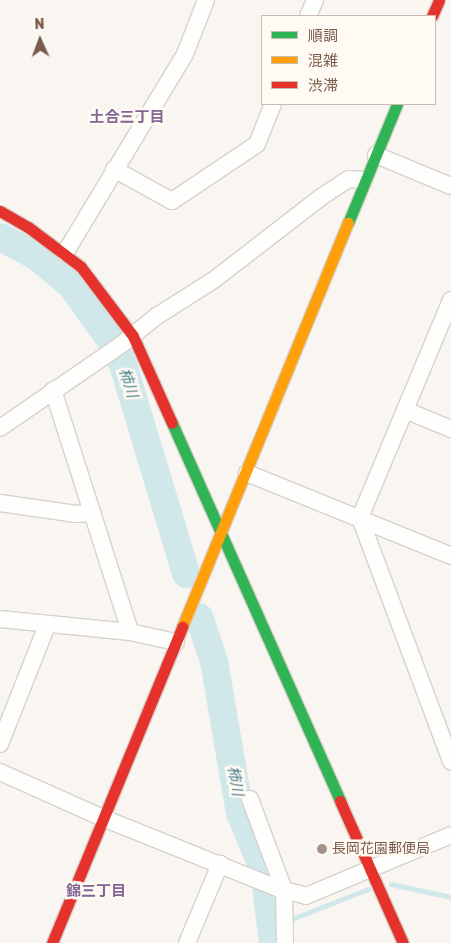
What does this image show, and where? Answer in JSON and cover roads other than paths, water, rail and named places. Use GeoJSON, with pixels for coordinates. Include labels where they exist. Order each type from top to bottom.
{"type":"FeatureCollection","features":[{"type":"Feature","properties":{"kind":"street"},"geometry":{"type":"LineString","coordinates":[[65,253],[185,54],[206,0]]}},
{"type":"Feature","properties":{"kind":"street"},"geometry":{"type":"LineString","coordinates":[[308,15],[315,0]]}},
{"type":"Feature","properties":{"kind":"street"},"geometry":{"type":"LineString","coordinates":[[432,15],[439,0]]}},
{"type":"Feature","properties":{"kind":"street"},"geometry":{"type":"LineString","coordinates":[[114,169],[172,201],[257,144],[273,105]]}},
{"type":"Feature","properties":{"kind":"street"},"geometry":{"type":"LineString","coordinates":[[52,943],[221,530],[247,473],[364,180],[397,105]]}},
{"type":"Feature","properties":{"kind":"street"},"geometry":{"type":"LineString","coordinates":[[376,155],[451,186]]}},
{"type":"Feature","properties":{"kind":"street"},"geometry":{"type":"LineString","coordinates":[[0,428],[215,279],[321,197],[349,179],[364,180]]}},
{"type":"Feature","properties":{"kind":"street"},"geometry":{"type":"LineString","coordinates":[[0,211],[65,253],[93,280],[121,344],[221,530],[402,943]]}},
{"type":"Feature","properties":{"kind":"street"},"geometry":{"type":"LineString","coordinates":[[450,305],[360,518],[451,762]]}},
{"type":"Feature","properties":{"kind":"street"},"geometry":{"type":"LineString","coordinates":[[53,390],[130,632]]}},
{"type":"Feature","properties":{"kind":"street"},"geometry":{"type":"LineString","coordinates":[[405,410],[451,430]]}},
{"type":"Feature","properties":{"kind":"street"},"geometry":{"type":"LineString","coordinates":[[247,473],[451,556]]}},
{"type":"Feature","properties":{"kind":"street"},"geometry":{"type":"LineString","coordinates":[[0,503],[76,514],[91,513]]}},
{"type":"Feature","properties":{"kind":"street"},"geometry":{"type":"LineString","coordinates":[[0,619],[130,632],[176,642]]}},
{"type":"Feature","properties":{"kind":"street"},"geometry":{"type":"LineString","coordinates":[[0,744],[47,625]]}},
{"type":"Feature","properties":{"kind":"street"},"geometry":{"type":"LineString","coordinates":[[0,772],[103,818],[256,880],[306,896],[451,835]]}},
{"type":"Feature","properties":{"kind":"street"},"geometry":{"type":"LineString","coordinates":[[250,799],[280,889],[285,943]]}},
{"type":"Feature","properties":{"kind":"street"},"geometry":{"type":"LineString","coordinates":[[187,943],[220,864]]}},
{"type":"Feature","properties":{"kind":"waterway","name":"柿川"},"geometry":{"type":"LineString","coordinates":[[0,237],[36,256],[71,285],[112,342],[124,368],[186,574]]}},
{"type":"Feature","properties":{"kind":"waterway","name":"柿川"},"geometry":{"type":"LineString","coordinates":[[199,617],[214,661],[240,813],[264,870],[273,943]]}},
{"type":"Feature","properties":{"kind":"waterway"},"geometry":{"type":"LineString","coordinates":[[391,884],[451,897]]}},
{"type":"Feature","properties":{"kind":"waterway"},"geometry":{"type":"LineString","coordinates":[[292,919],[368,889]]}},
{"type":"Feature","properties":{"kind":"waterway"},"geometry":{"type":"LineString","coordinates":[[272,922],[277,921]]}},
{"type":"Feature","properties":{"kind":"place","name":"長岡花園郵便局"},"geometry":{"type":"Point","coordinates":[322,849]}},
{"type":"Feature","properties":{"kind":"district","name":"土合三丁目"},"geometry":{"type":"Point","coordinates":[127,118]}},
{"type":"Feature","properties":{"kind":"district","name":"錦三丁目"},"geometry":{"type":"Point","coordinates":[96,892]}}]}
